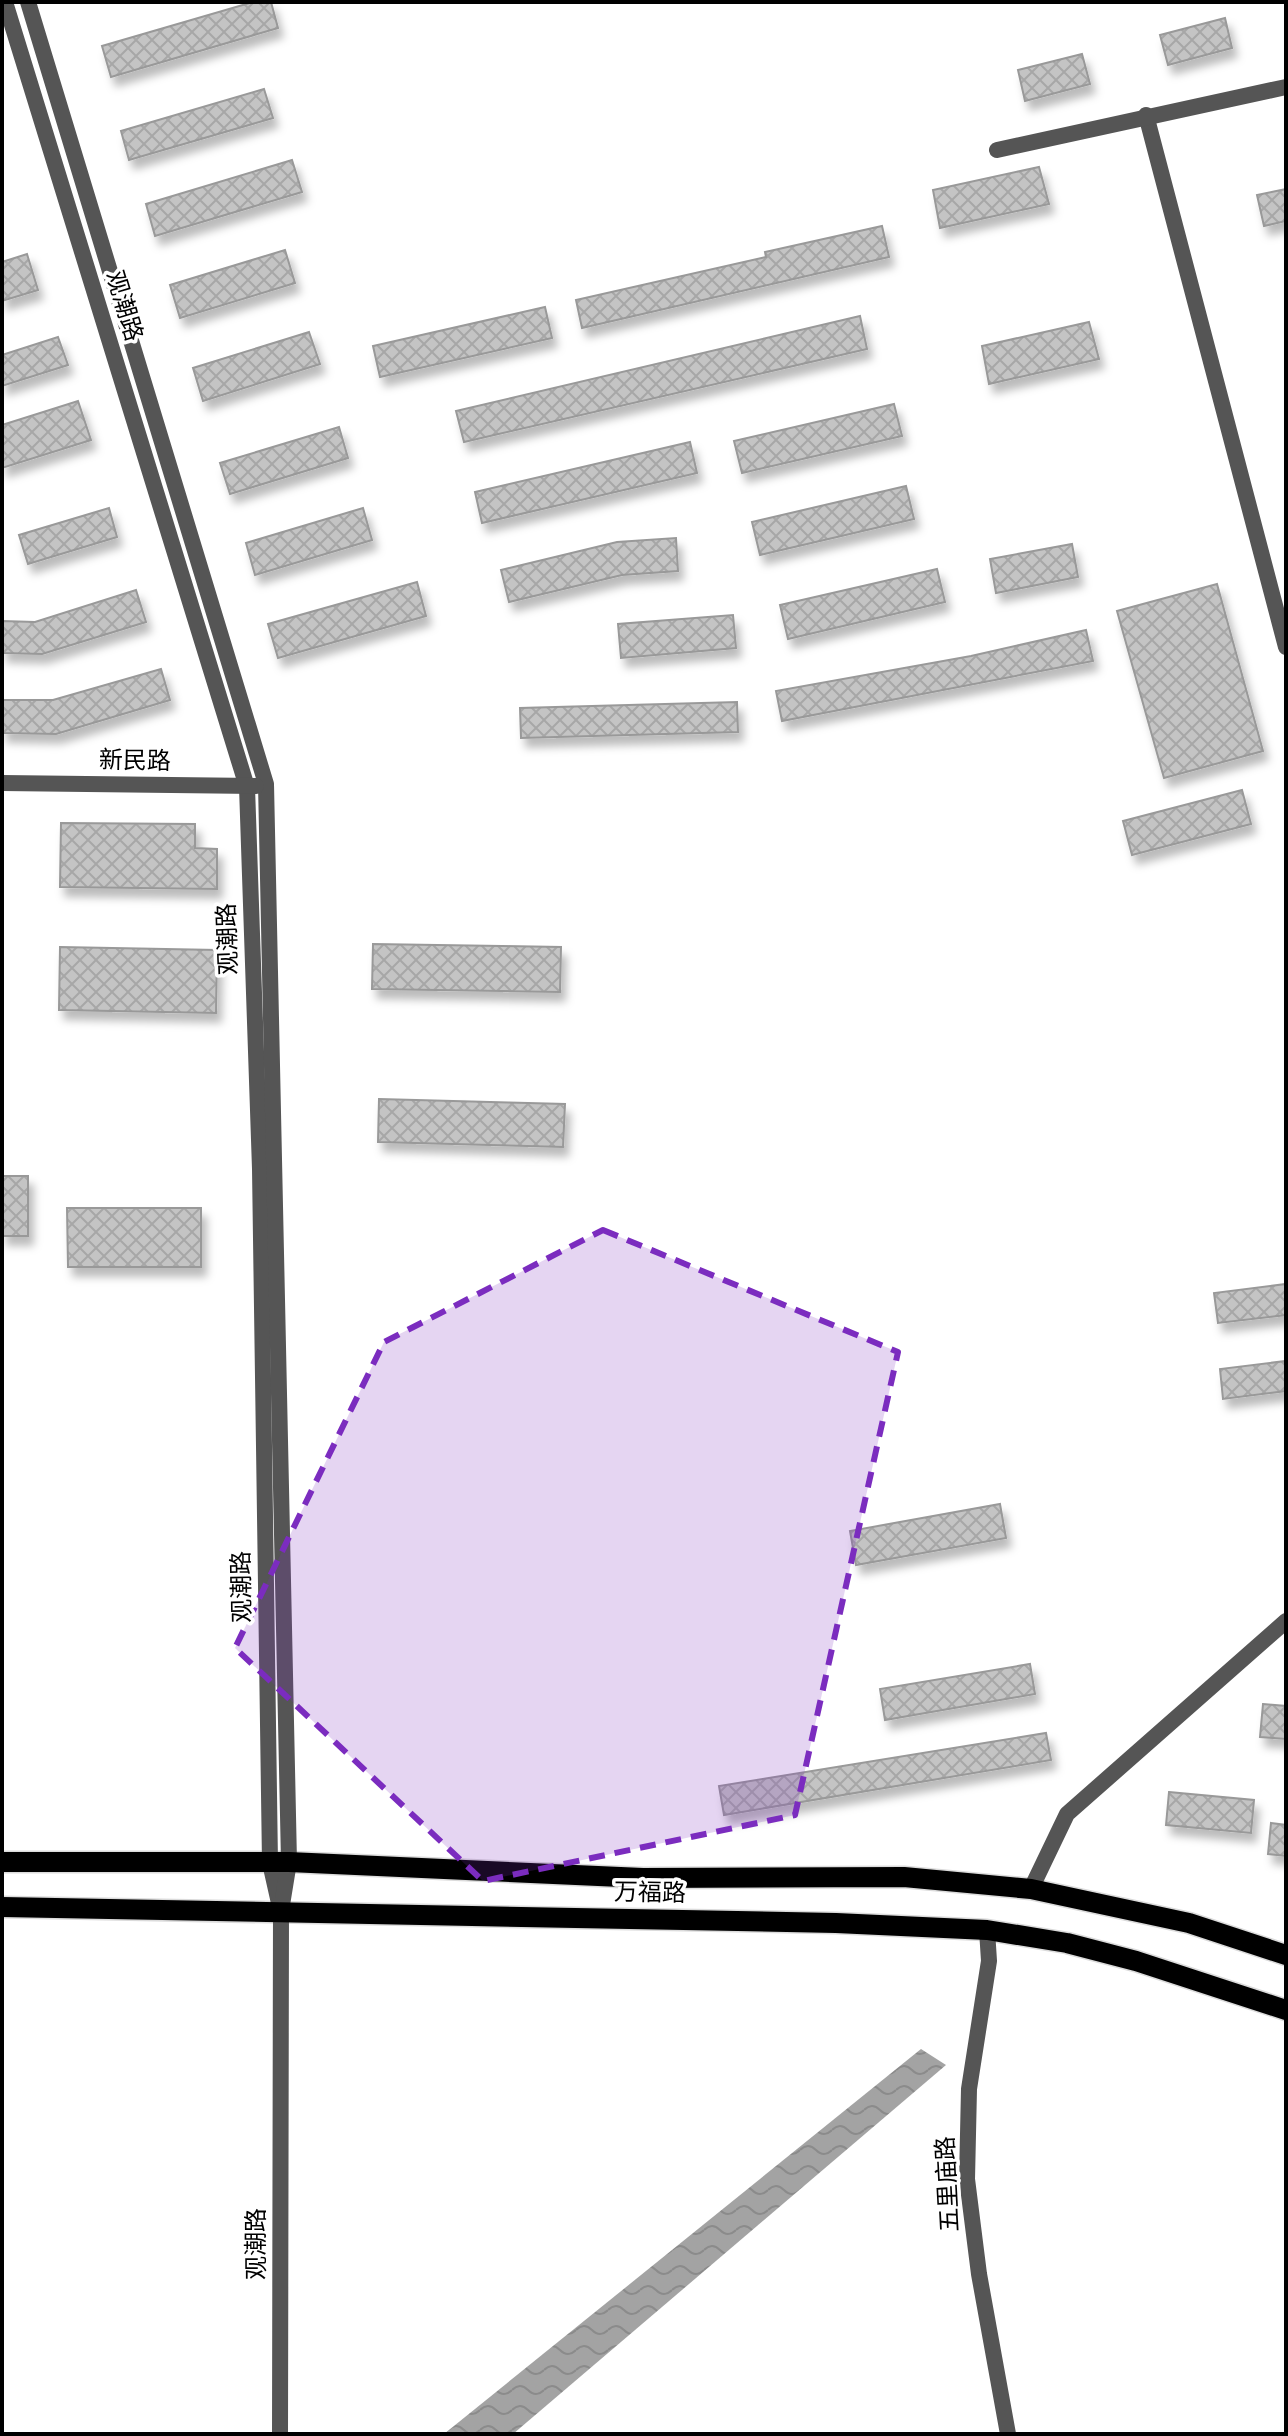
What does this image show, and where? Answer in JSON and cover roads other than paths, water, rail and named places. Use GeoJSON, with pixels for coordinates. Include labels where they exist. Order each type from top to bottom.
{"type":"FeatureCollection","features":[{"type":"Feature","properties":{"kind":"main road","name":"万福路"},"geometry":{"type":"LineString","coordinates":[[2,1862],[280,1862],[643,1878],[904,1877],[1031,1889],[1189,1923],[1286,1955]]}},
{"type":"Feature","properties":{"kind":"main road","name":"万福路"},"geometry":{"type":"LineString","coordinates":[[2,1907],[836,1923],[987,1930],[1067,1943],[1136,1961],[1286,2010]]}},
{"type":"Feature","properties":{"kind":"street","name":"观潮路"},"geometry":{"type":"LineString","coordinates":[[5,2],[247,787],[280,1862]]}},
{"type":"Feature","properties":{"kind":"street","name":"观潮路"},"geometry":{"type":"LineString","coordinates":[[28,2],[266,784],[281,1911],[280,2434]]}},
{"type":"Feature","properties":{"kind":"street"},"geometry":{"type":"LineString","coordinates":[[997,150],[1146,115],[1286,87]]}},
{"type":"Feature","properties":{"kind":"street"},"geometry":{"type":"LineString","coordinates":[[1146,115],[1286,647]]}},
{"type":"Feature","properties":{"kind":"street","name":"新民路"},"geometry":{"type":"LineString","coordinates":[[2,783],[247,787],[266,784]]}},
{"type":"Feature","properties":{"kind":"street"},"geometry":{"type":"LineString","coordinates":[[1031,1889],[1067,1814],[1286,1621]]}},
{"type":"Feature","properties":{"kind":"street","name":"五里庙路"},"geometry":{"type":"LineString","coordinates":[[987,1930],[989,1961],[969,2089],[967,2179],[979,2274],[1008,2434]]}},
{"type":"Feature","properties":{"kind":"water"},"geometry":{"type":"Polygon","coordinates":[[[921,2049],[946,2065],[513,2434],[444,2434],[921,2049]]]}}]}
